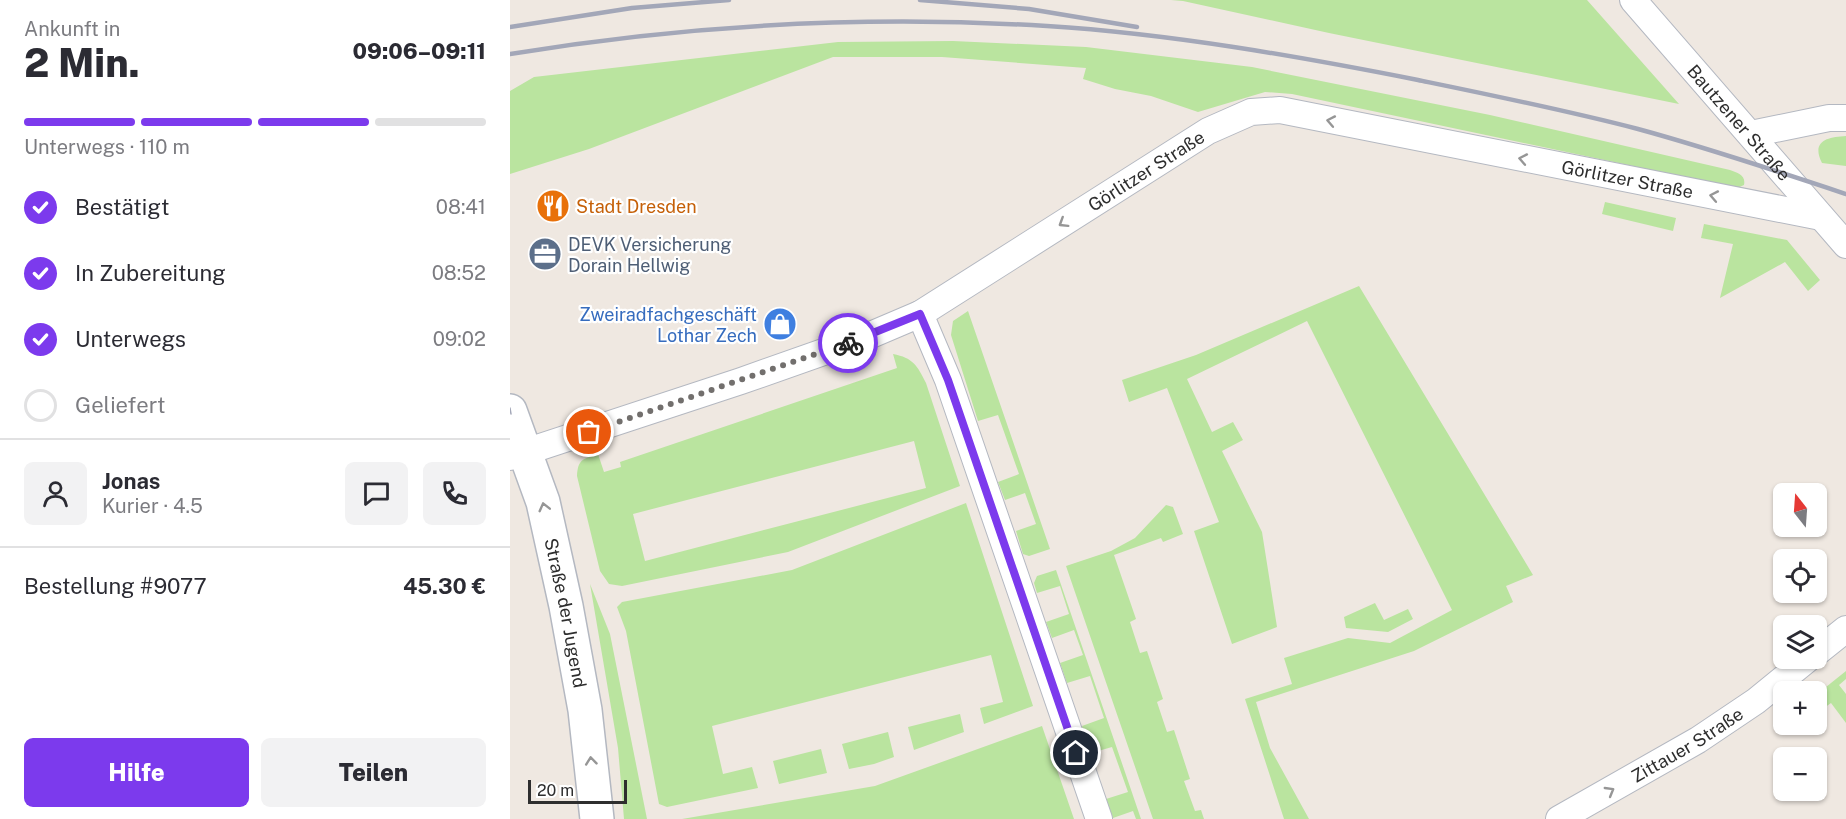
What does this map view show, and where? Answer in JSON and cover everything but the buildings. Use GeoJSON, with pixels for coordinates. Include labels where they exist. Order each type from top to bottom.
{"type":"FeatureCollection","features":[{"type":"Feature","properties":{"kind":"main road","name":"Straße der Jugend"},"geometry":{"type":"LineString","coordinates":[[510,411],[518,455],[543,502],[566,606],[585,710],[597,819]]}},
{"type":"Feature","properties":{"kind":"street","name":"Bautzener Straße"},"geometry":{"type":"LineString","coordinates":[[1633,0],[1846,245]]}},
{"type":"Feature","properties":{"kind":"street","name":"Görlitzer Straße"},"geometry":{"type":"LineString","coordinates":[[518,455],[741,381],[866,337],[920,314],[1208,131],[1251,112],[1280,110],[1821,217]]}},
{"type":"Feature","properties":{"kind":"street"},"geometry":{"type":"LineString","coordinates":[[1751,134],[1828,118],[1846,118]]}},
{"type":"Feature","properties":{"kind":"street"},"geometry":{"type":"LineString","coordinates":[[920,314],[948,380],[1099,819]]}},
{"type":"Feature","properties":{"kind":"street"},"geometry":{"type":"LineString","coordinates":[[1827,644],[1846,629]]}},
{"type":"Feature","properties":{"kind":"street","name":"Zittauer Straße"},"geometry":{"type":"LineString","coordinates":[[1559,819],[1698,740],[1756,701],[1795,669]]}},
{"type":"Feature","properties":{"kind":"green space"},"geometry":{"type":"Polygon","coordinates":[[[1171,0],[1587,0],[1679,104],[1183,1],[1171,0]]]}},
{"type":"Feature","properties":{"kind":"green space"},"geometry":{"type":"Polygon","coordinates":[[[953,41],[1086,47],[1252,67],[1490,115],[1730,170],[1743,177],[1744,185],[1737,188],[1292,94],[1265,92],[1198,112],[1151,96],[1115,89],[1083,79],[1086,68],[942,57],[833,57],[589,149],[510,174],[510,91],[534,77],[838,42],[953,41]]]}},
{"type":"Feature","properties":{"kind":"green space"},"geometry":{"type":"Polygon","coordinates":[[[1846,136],[1846,166],[1822,163],[1818,150],[1820,145],[1827,139],[1846,136]]]}},
{"type":"Feature","properties":{"kind":"green space"},"geometry":{"type":"Polygon","coordinates":[[[1605,202],[1676,218],[1673,231],[1602,214],[1605,202]]]}},
{"type":"Feature","properties":{"kind":"green space"},"geometry":{"type":"Polygon","coordinates":[[[1704,224],[1787,240],[1820,280],[1808,291],[1785,262],[1720,298],[1733,244],[1701,238],[1704,224]]]}},
{"type":"Feature","properties":{"kind":"green space"},"geometry":{"type":"Polygon","coordinates":[[[1359,286],[1533,575],[1506,586],[1513,602],[1414,651],[1256,702],[1270,748],[1309,819],[1284,819],[1245,699],[1292,684],[1284,658],[1348,638],[1390,643],[1452,610],[1307,321],[1187,379],[1212,432],[1233,422],[1243,440],[1222,451],[1262,532],[1277,627],[1232,644],[1194,531],[1219,522],[1167,388],[1129,402],[1122,380],[1196,355],[1359,286]]]}},
{"type":"Feature","properties":{"kind":"green space"},"geometry":{"type":"Polygon","coordinates":[[[968,311],[1050,549],[1029,556],[1023,554],[1016,531],[1036,524],[1025,493],[1005,500],[998,482],[1019,474],[998,415],[978,421],[951,335],[953,321],[968,311]]]}},
{"type":"Feature","properties":{"kind":"green space"},"geometry":{"type":"Polygon","coordinates":[[[893,354],[910,360],[923,377],[960,486],[788,552],[622,586],[609,584],[600,571],[577,476],[582,460],[598,454],[604,472],[621,467],[620,462],[897,368],[893,354]],[[914,441],[633,514],[645,561],[926,488],[914,441]]]}},
{"type":"Feature","properties":{"kind":"green space"},"geometry":{"type":"Polygon","coordinates":[[[966,503],[1033,706],[984,724],[980,708],[1003,702],[991,655],[712,726],[723,774],[752,767],[758,788],[667,807],[659,804],[626,631],[617,607],[622,602],[792,570],[966,503]]]}},
{"type":"Feature","properties":{"kind":"green space"},"geometry":{"type":"Polygon","coordinates":[[[1166,505],[1173,507],[1183,534],[1163,542],[1161,538],[1114,555],[1136,619],[1130,622],[1140,653],[1147,651],[1163,699],[1157,702],[1167,732],[1174,730],[1190,779],[1184,781],[1195,811],[1201,810],[1204,819],[1153,819],[1066,566],[1111,551],[1135,538],[1166,505]]]}},
{"type":"Feature","properties":{"kind":"green space"},"geometry":{"type":"Polygon","coordinates":[[[1056,570],[1141,819],[1136,819],[1133,811],[1113,818],[1106,799],[1128,792],[1112,747],[1091,753],[1082,726],[1104,718],[1090,676],[1067,683],[1060,663],[1083,655],[1074,630],[1052,638],[1046,622],[1069,614],[1060,586],[1037,593],[1034,583],[1037,576],[1056,570]]]}},
{"type":"Feature","properties":{"kind":"green space"},"geometry":{"type":"Polygon","coordinates":[[[590,584],[610,634],[647,819],[624,819],[618,748],[590,584]]]}},
{"type":"Feature","properties":{"kind":"green space"},"geometry":{"type":"Polygon","coordinates":[[[1375,603],[1384,620],[1408,609],[1413,619],[1388,632],[1346,628],[1344,617],[1375,603]]]}},
{"type":"Feature","properties":{"kind":"green space"},"geometry":{"type":"Polygon","coordinates":[[[1846,671],[1846,679],[1839,685],[1846,694],[1846,723],[1831,703],[1827,706],[1827,686],[1846,671]]]}},
{"type":"Feature","properties":{"kind":"green space"},"geometry":{"type":"Polygon","coordinates":[[[960,714],[964,732],[914,750],[908,727],[960,714]]]}},
{"type":"Feature","properties":{"kind":"green space"},"geometry":{"type":"Polygon","coordinates":[[[1042,726],[1074,819],[682,819],[875,786],[1042,726]]]}},
{"type":"Feature","properties":{"kind":"green space"},"geometry":{"type":"Polygon","coordinates":[[[888,732],[894,757],[849,769],[842,744],[888,732]]]}},
{"type":"Feature","properties":{"kind":"green space"},"geometry":{"type":"Polygon","coordinates":[[[821,749],[827,773],[779,784],[773,761],[821,749]]]}},
{"type":"Feature","properties":{"kind":"tram line"},"geometry":{"type":"LineString","coordinates":[[510,408],[511,414]]}},
{"type":"Feature","properties":{"kind":"railway"},"geometry":{"type":"LineString","coordinates":[[510,27],[632,8],[729,0]]}},
{"type":"Feature","properties":{"kind":"railway"},"geometry":{"type":"LineString","coordinates":[[920,0],[1029,9],[1137,27]]}},
{"type":"Feature","properties":{"kind":"railway"},"geometry":{"type":"LineString","coordinates":[[510,54],[710,29],[845,22],[980,23],[1141,34],[1326,63],[1556,109],[1690,144],[1846,194]]}},
{"type":"Feature","properties":{"kind":"way so far"},"geometry":{"type":"LineString","coordinates":[[589,432],[848,343]]}},
{"type":"Feature","properties":{"kind":"place","name":"Stadt Dresden"},"geometry":{"type":"Point","coordinates":[553,206]}},
{"type":"Feature","properties":{"kind":"place","name":"DEVK Versicherung Dorain Hellwig"},"geometry":{"type":"Point","coordinates":[545,254]}},
{"type":"Feature","properties":{"kind":"place","name":"Zweiradfachgeschäft Lothar Zech"},"geometry":{"type":"Point","coordinates":[780,324]}},
{"type":"Feature","properties":{"kind":"route"},"geometry":{"type":"LineString","coordinates":[[848,343],[920,314],[948,380],[1076,753]]}}]}
